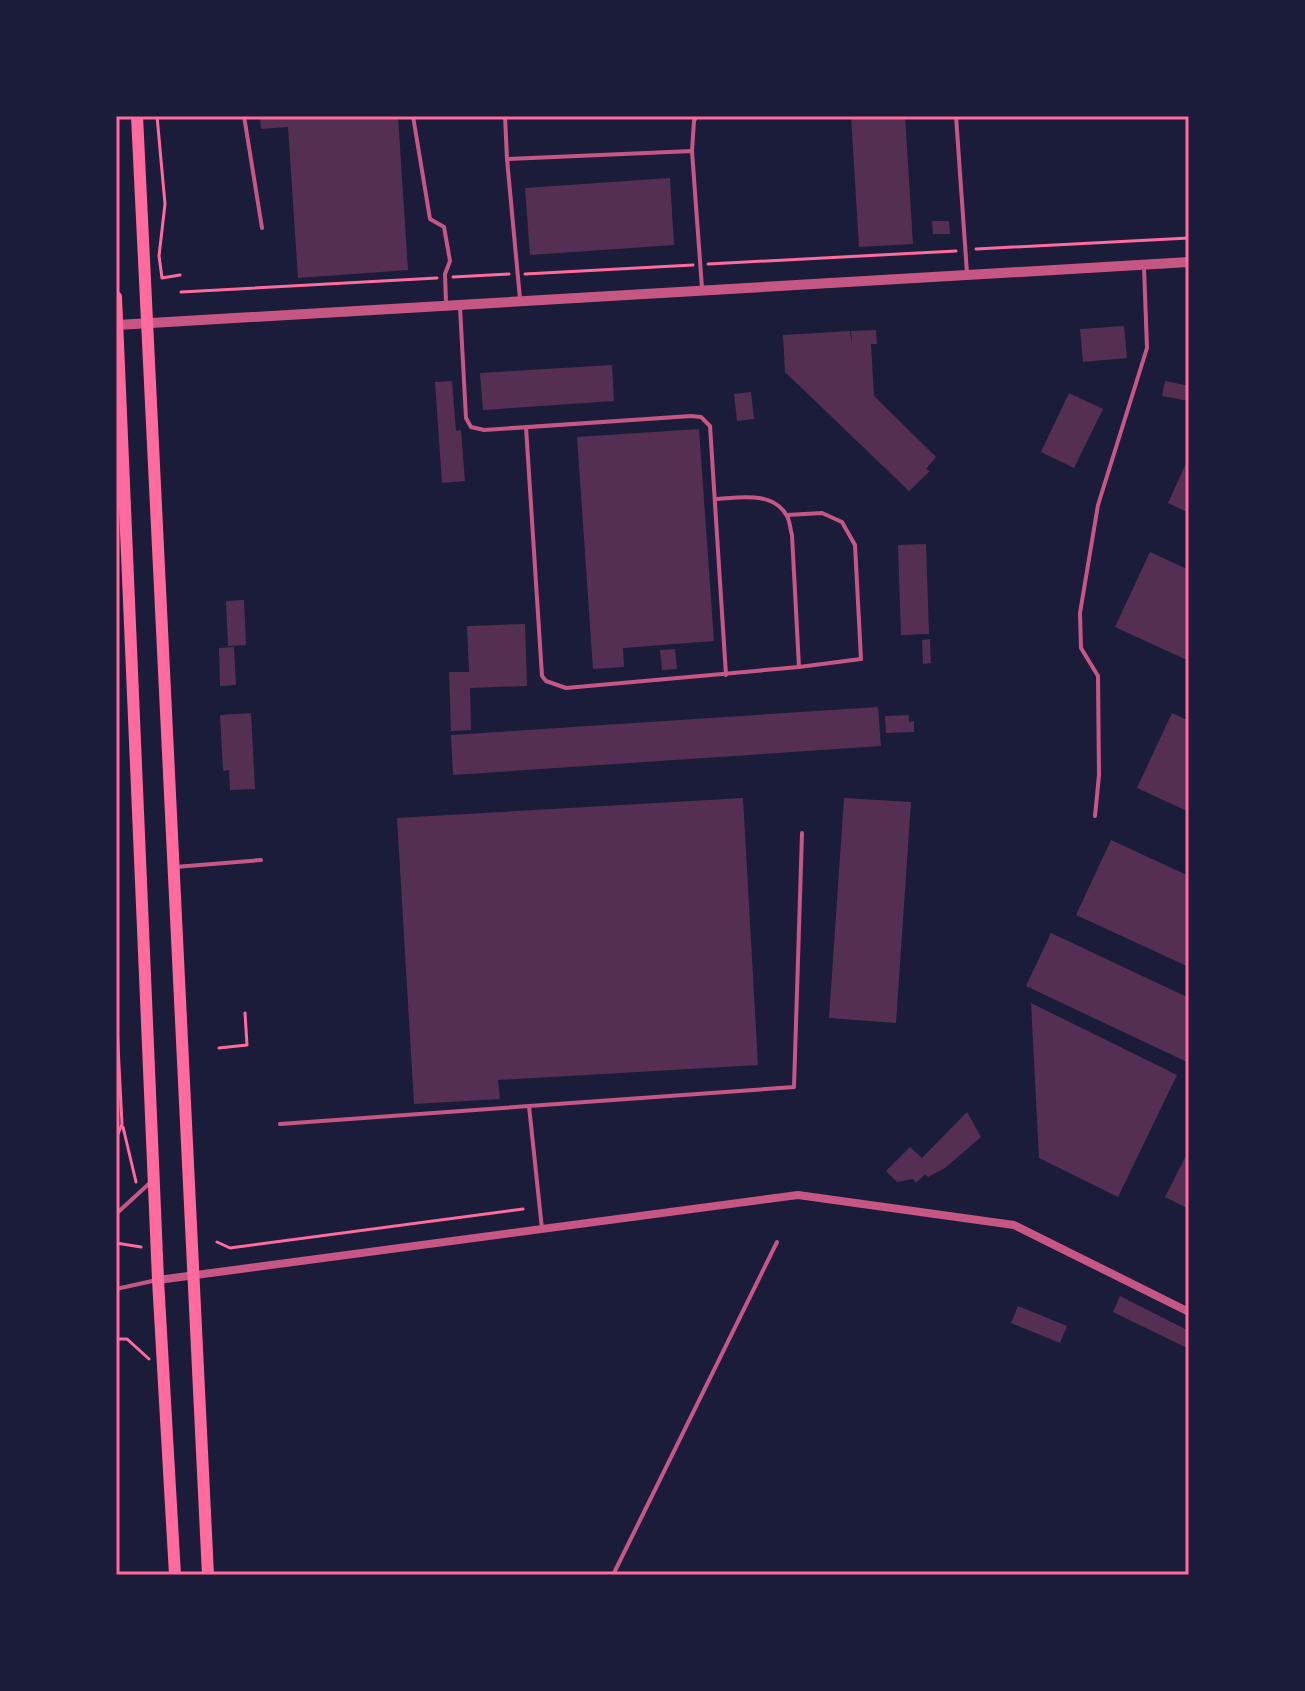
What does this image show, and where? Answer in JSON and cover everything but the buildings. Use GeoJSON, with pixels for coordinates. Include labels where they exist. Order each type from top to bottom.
{"type":"FeatureCollection","features":[{"type":"Feature","properties":{"kind":"main road"},"geometry":{"type":"LineString","coordinates":[[137,116],[208,1575]]}},
{"type":"Feature","properties":{"kind":"main road"},"geometry":{"type":"LineString","coordinates":[[116,297],[158,1280],[175,1575]]}},
{"type":"Feature","properties":{"kind":"street"},"geometry":{"type":"LineString","coordinates":[[117,325],[1189,262]]}},
{"type":"Feature","properties":{"kind":"street"},"geometry":{"type":"LineString","coordinates":[[158,1280],[798,1195],[1014,1225],[1189,1312]]}},
{"type":"Feature","properties":{"kind":"lane"},"geometry":{"type":"LineString","coordinates":[[244,116],[262,228]]}},
{"type":"Feature","properties":{"kind":"lane"},"geometry":{"type":"LineString","coordinates":[[413,116],[430,219],[444,227],[450,261],[445,278],[446,306]]}},
{"type":"Feature","properties":{"kind":"lane"},"geometry":{"type":"LineString","coordinates":[[505,116],[520,301]]}},
{"type":"Feature","properties":{"kind":"lane"},"geometry":{"type":"LineString","coordinates":[[697,116],[692,151],[702,291]]}},
{"type":"Feature","properties":{"kind":"lane"},"geometry":{"type":"LineString","coordinates":[[956,116],[967,275]]}},
{"type":"Feature","properties":{"kind":"lane"},"geometry":{"type":"LineString","coordinates":[[507,159],[692,151]]}},
{"type":"Feature","properties":{"kind":"lane"},"geometry":{"type":"LineString","coordinates":[[1095,816],[1099,775],[1098,676],[1081,648],[1080,613],[1098,505],[1147,348],[1144,265]]}},
{"type":"Feature","properties":{"kind":"lane"},"geometry":{"type":"LineString","coordinates":[[460,305],[466,418],[471,427],[484,430],[701,417],[710,426],[726,675]]}},
{"type":"Feature","properties":{"kind":"lane"},"geometry":{"type":"LineString","coordinates":[[526,427],[542,676],[546,681],[566,688],[726,675],[861,659],[855,545],[842,522],[822,513],[787,515]]}},
{"type":"Feature","properties":{"kind":"lane"},"geometry":{"type":"LineString","coordinates":[[715,499],[758,497],[774,503],[787,515],[792,535],[799,667]]}},
{"type":"Feature","properties":{"kind":"lane"},"geometry":{"type":"LineString","coordinates":[[280,1124],[794,1087],[802,833]]}},
{"type":"Feature","properties":{"kind":"lane"},"geometry":{"type":"LineString","coordinates":[[173,867],[261,860]]}},
{"type":"Feature","properties":{"kind":"lane"},"geometry":{"type":"LineString","coordinates":[[529,1106],[542,1229]]}},
{"type":"Feature","properties":{"kind":"lane"},"geometry":{"type":"LineString","coordinates":[[116,1214],[154,1179]]}},
{"type":"Feature","properties":{"kind":"lane"},"geometry":{"type":"LineString","coordinates":[[613,1575],[777,1242]]}},
{"type":"Feature","properties":{"kind":"lane"},"geometry":{"type":"LineString","coordinates":[[116,1289],[158,1280]]}},
{"type":"Feature","properties":{"kind":"path"},"geometry":{"type":"LineString","coordinates":[[157,116],[165,204],[159,256],[162,278],[180,275]]}},
{"type":"Feature","properties":{"kind":"path"},"geometry":{"type":"LineString","coordinates":[[181,292],[1189,238]]}},
{"type":"Feature","properties":{"kind":"path"},"geometry":{"type":"LineString","coordinates":[[116,1007],[122,1124],[138,1193]]}},
{"type":"Feature","properties":{"kind":"path"},"geometry":{"type":"LineString","coordinates":[[219,1048],[247,1045],[245,1013]]}},
{"type":"Feature","properties":{"kind":"path"},"geometry":{"type":"LineString","coordinates":[[116,1139],[122,1124]]}},
{"type":"Feature","properties":{"kind":"path"},"geometry":{"type":"LineString","coordinates":[[217,1242],[230,1248],[523,1209]]}},
{"type":"Feature","properties":{"kind":"path"},"geometry":{"type":"LineString","coordinates":[[116,1243],[141,1247]]}},
{"type":"Feature","properties":{"kind":"path"},"geometry":{"type":"LineString","coordinates":[[116,1339],[127,1339],[150,1359]]}}]}
